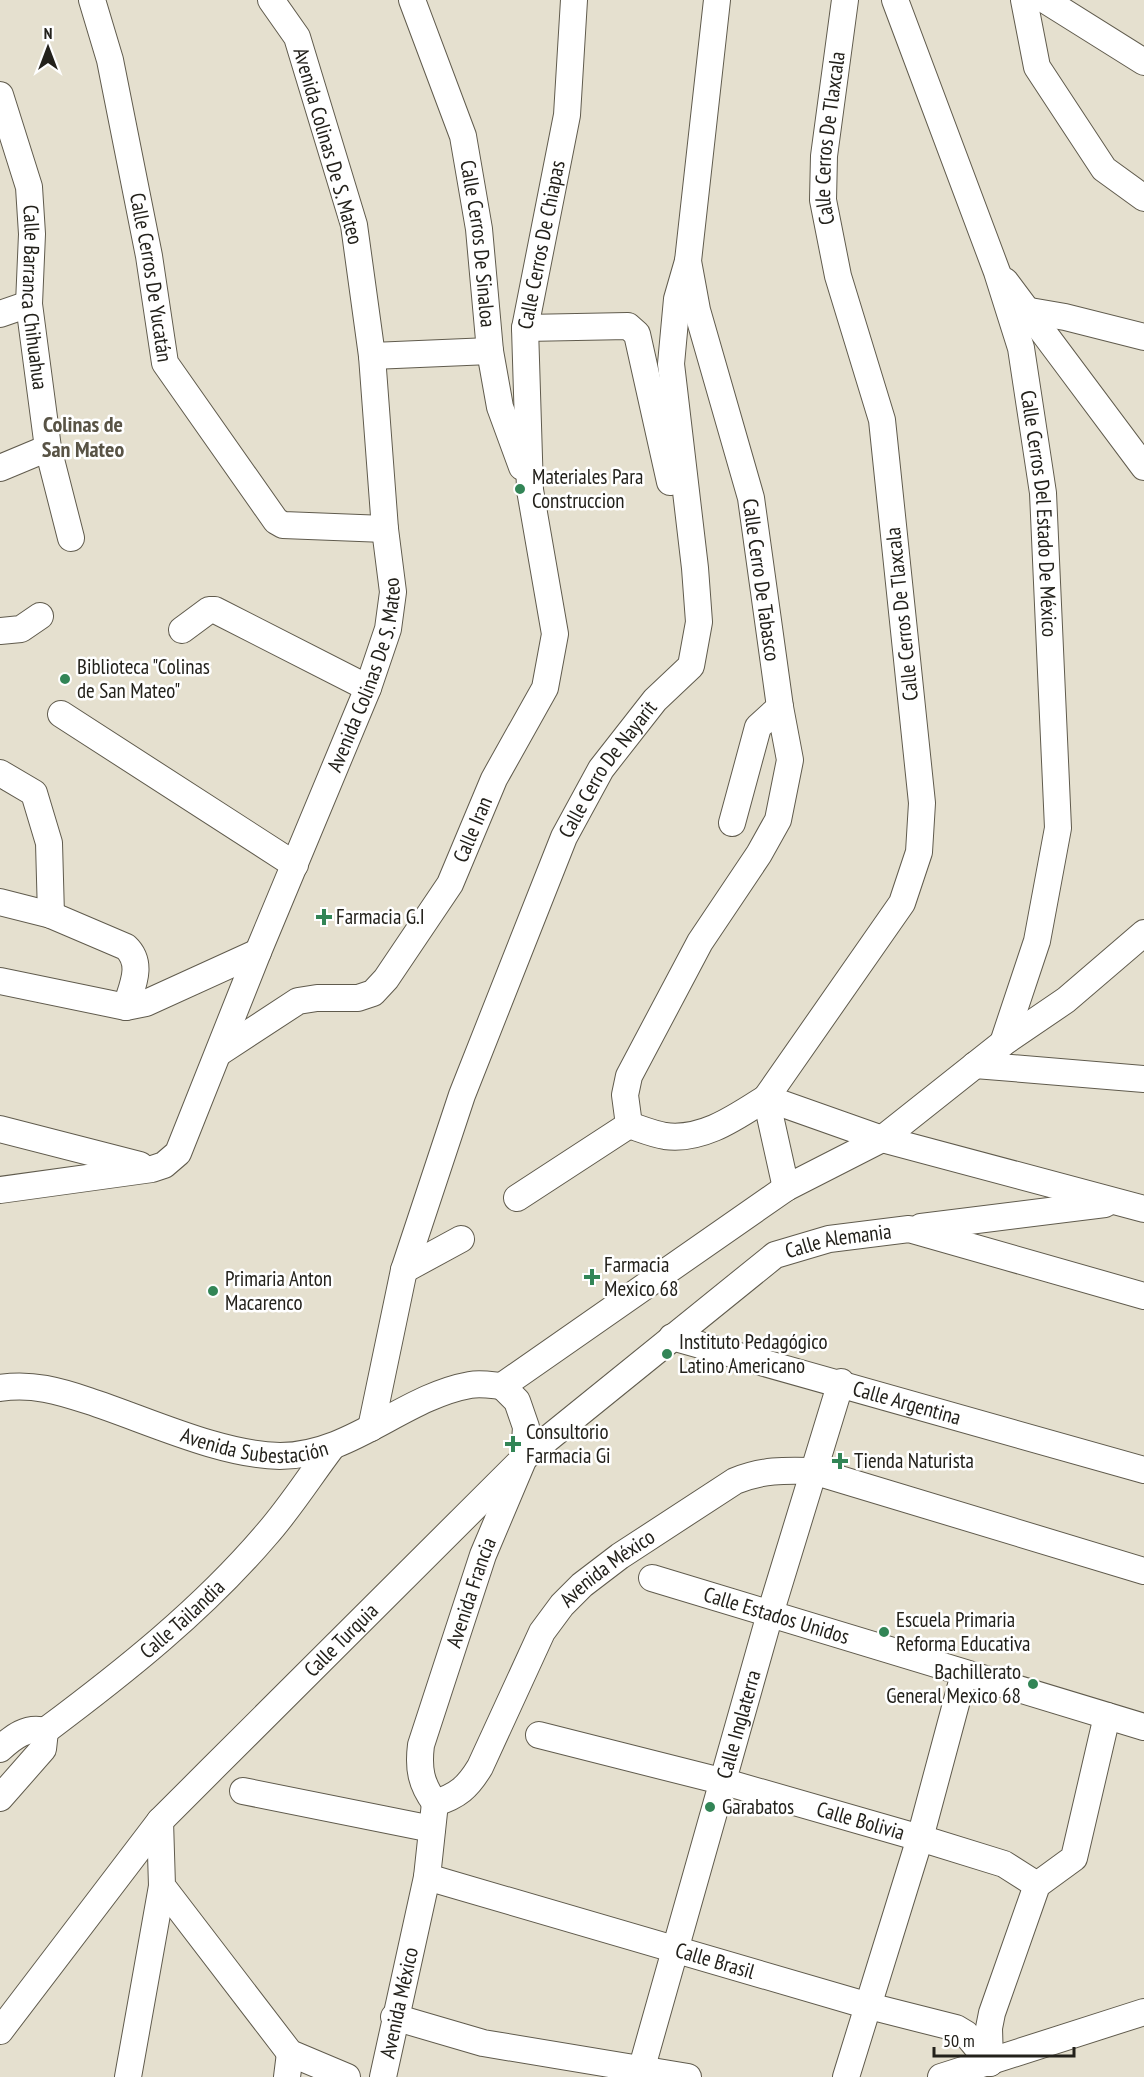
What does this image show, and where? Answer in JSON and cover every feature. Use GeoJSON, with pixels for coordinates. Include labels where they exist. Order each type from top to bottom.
{"type":"FeatureCollection","features":[{"type":"Feature","properties":{"kind":"street","name":"Calle Cerros De Yucatán"},"geometry":{"type":"LineString","coordinates":[[92,0],[110,60],[149,256],[161,350],[173,379],[276,521],[283,525],[385,529]]}},
{"type":"Feature","properties":{"kind":"street","name":"Avenida Colinas De S. Mateo"},"geometry":{"type":"LineString","coordinates":[[0,1190],[152,1169],[164,1165],[178,1152],[368,688],[388,629],[393,592],[385,529],[372,356],[354,225],[297,37],[271,0]]}},
{"type":"Feature","properties":{"kind":"street","name":"Calle Cerros De Sinaloa"},"geometry":{"type":"LineString","coordinates":[[411,0],[419,14],[463,136],[479,229],[490,351],[500,407],[530,490]]}},
{"type":"Feature","properties":{"kind":"street","name":"Calle Cerros De Chiapas"},"geometry":{"type":"LineString","coordinates":[[530,490],[525,328],[567,115],[574,0]]}},
{"type":"Feature","properties":{"kind":"street","name":"Calle Cerro De Tabasco"},"geometry":{"type":"LineString","coordinates":[[629,1125],[625,1095],[629,1076],[700,942],[759,854],[778,820],[790,760],[780,707],[751,498],[697,310],[688,261],[717,0]]}},
{"type":"Feature","properties":{"kind":"street","name":"Calle Cerros De Tlaxcala"},"geometry":{"type":"LineString","coordinates":[[766,1098],[902,903],[919,852],[922,803],[882,420],[838,276],[823,200],[824,156],[845,0]]}},
{"type":"Feature","properties":{"kind":"street","name":"Calle Cerros Del Estado De México"},"geometry":{"type":"LineString","coordinates":[[895,0],[997,272],[1021,348],[1043,493],[1058,828],[1037,941],[1003,1043]]}},
{"type":"Feature","properties":{"kind":"street"},"geometry":{"type":"LineString","coordinates":[[1024,0],[1037,67],[1104,169],[1144,198]]}},
{"type":"Feature","properties":{"kind":"street"},"geometry":{"type":"LineString","coordinates":[[1045,0],[1144,62]]}},
{"type":"Feature","properties":{"kind":"street","name":"Calle Barranca Chihuahua"},"geometry":{"type":"LineString","coordinates":[[0,94],[29,187],[32,234],[29,304],[48,448],[71,538]]}},
{"type":"Feature","properties":{"kind":"street","name":"Calle Cerro De Nayarit"},"geometry":{"type":"LineString","coordinates":[[404,1270],[462,1095],[564,837],[601,769],[656,700],[691,666],[699,622],[671,364],[677,299],[688,261]]}},
{"type":"Feature","properties":{"kind":"street"},"geometry":{"type":"LineString","coordinates":[[997,272],[1030,311],[1144,467]]}},
{"type":"Feature","properties":{"kind":"street"},"geometry":{"type":"LineString","coordinates":[[0,315],[29,304]]}},
{"type":"Feature","properties":{"kind":"street"},"geometry":{"type":"LineString","coordinates":[[1030,311],[1065,317],[1144,337]]}},
{"type":"Feature","properties":{"kind":"street"},"geometry":{"type":"LineString","coordinates":[[525,328],[628,326],[637,334],[671,486],[689,521]]}},
{"type":"Feature","properties":{"kind":"street"},"geometry":{"type":"LineString","coordinates":[[372,356],[490,351]]}},
{"type":"Feature","properties":{"kind":"street"},"geometry":{"type":"LineString","coordinates":[[0,468],[48,448]]}},
{"type":"Feature","properties":{"kind":"street","name":"Calle Iran"},"geometry":{"type":"LineString","coordinates":[[220,1052],[298,1001],[317,998],[358,998],[373,993],[386,979],[450,884],[494,779],[545,688],[553,656],[555,634],[530,490]]}},
{"type":"Feature","properties":{"kind":"street"},"geometry":{"type":"LineString","coordinates":[[182,630],[208,610],[215,610],[368,688]]}},
{"type":"Feature","properties":{"kind":"street"},"geometry":{"type":"LineString","coordinates":[[0,631],[21,629],[40,616]]}},
{"type":"Feature","properties":{"kind":"street"},"geometry":{"type":"LineString","coordinates":[[732,823],[758,727],[780,707]]}},
{"type":"Feature","properties":{"kind":"street"},"geometry":{"type":"LineString","coordinates":[[61,714],[295,865]]}},
{"type":"Feature","properties":{"kind":"street"},"geometry":{"type":"LineString","coordinates":[[0,773],[34,793],[49,843],[51,915]]}},
{"type":"Feature","properties":{"kind":"street"},"geometry":{"type":"LineString","coordinates":[[0,902],[51,915],[126,947],[134,955],[137,967],[126,1007]]}},
{"type":"Feature","properties":{"kind":"street"},"geometry":{"type":"LineString","coordinates":[[502,1386],[786,1188],[882,1138],[1003,1043],[1066,1000],[1144,933]]}},
{"type":"Feature","properties":{"kind":"street"},"geometry":{"type":"LineString","coordinates":[[0,981],[126,1007],[146,1003],[258,952]]}},
{"type":"Feature","properties":{"kind":"street"},"geometry":{"type":"LineString","coordinates":[[975,1065],[1144,1078]]}},
{"type":"Feature","properties":{"kind":"street"},"geometry":{"type":"LineString","coordinates":[[517,1198],[629,1125],[666,1136],[698,1134],[728,1122],[766,1098]]}},
{"type":"Feature","properties":{"kind":"street"},"geometry":{"type":"LineString","coordinates":[[766,1098],[882,1138],[1144,1209]]}},
{"type":"Feature","properties":{"kind":"street"},"geometry":{"type":"LineString","coordinates":[[766,1098],[786,1188]]}},
{"type":"Feature","properties":{"kind":"street"},"geometry":{"type":"LineString","coordinates":[[0,1129],[152,1169]]}},
{"type":"Feature","properties":{"kind":"street"},"geometry":{"type":"LineString","coordinates":[[909,1229],[1119,1202]]}},
{"type":"Feature","properties":{"kind":"street","name":"Calle Alemania"},"geometry":{"type":"LineString","coordinates":[[524,1458],[775,1255],[829,1239],[909,1229],[1144,1296]]}},
{"type":"Feature","properties":{"kind":"street"},"geometry":{"type":"LineString","coordinates":[[371,1428],[404,1270],[461,1239]]}},
{"type":"Feature","properties":{"kind":"street","name":"Calle Argentina"},"geometry":{"type":"LineString","coordinates":[[672,1337],[841,1382],[1144,1470]]}},
{"type":"Feature","properties":{"kind":"street","name":"Calle Inglaterra"},"geometry":{"type":"LineString","coordinates":[[642,2067],[725,1782],[770,1614],[841,1382]]}},
{"type":"Feature","properties":{"kind":"street","name":"Avenida Subestación"},"geometry":{"type":"LineString","coordinates":[[0,1388],[29,1386],[55,1390],[146,1419],[197,1439],[263,1455],[310,1454],[332,1447],[447,1390],[473,1384],[502,1386]]}},
{"type":"Feature","properties":{"kind":"street","name":"Avenida Francia"},"geometry":{"type":"LineString","coordinates":[[435,1803],[420,1775],[421,1745],[483,1555],[524,1458],[526,1427],[517,1401],[502,1386]]}},
{"type":"Feature","properties":{"kind":"street","name":"Calle Tailandia"},"geometry":{"type":"LineString","coordinates":[[0,1749],[25,1730],[36,1728],[45,1731],[97,1693],[199,1606],[267,1534],[332,1447]]}},
{"type":"Feature","properties":{"kind":"street","name":"Calle Turquia"},"geometry":{"type":"LineString","coordinates":[[0,2031],[160,1821],[524,1458]]}},
{"type":"Feature","properties":{"kind":"street","name":"Avenida México"},"geometry":{"type":"LineString","coordinates":[[383,2077],[394,2017],[427,1877],[435,1803],[453,1798],[468,1786],[480,1767],[542,1632],[582,1585],[735,1481],[754,1473],[775,1469],[813,1471],[1144,1571]]}},
{"type":"Feature","properties":{"kind":"street","name":"Calle Estados Unidos"},"geometry":{"type":"LineString","coordinates":[[652,1578],[1144,1727]]}},
{"type":"Feature","properties":{"kind":"street"},"geometry":{"type":"LineString","coordinates":[[846,2077],[920,1838],[964,1674]]}},
{"type":"Feature","properties":{"kind":"street"},"geometry":{"type":"LineString","coordinates":[[990,2062],[989,2028],[992,2013],[1038,1885],[1074,1858],[1107,1716]]}},
{"type":"Feature","properties":{"kind":"street"},"geometry":{"type":"LineString","coordinates":[[0,1798],[43,1749],[45,1731]]}},
{"type":"Feature","properties":{"kind":"street","name":"Calle Bolivia"},"geometry":{"type":"LineString","coordinates":[[539,1735],[725,1782],[920,1838],[1004,1864],[1038,1885]]}},
{"type":"Feature","properties":{"kind":"street"},"geometry":{"type":"LineString","coordinates":[[243,1791],[432,1829]]}},
{"type":"Feature","properties":{"kind":"street"},"geometry":{"type":"LineString","coordinates":[[128,2077],[162,1886],[160,1821]]}},
{"type":"Feature","properties":{"kind":"street","name":"Calle Brasil"},"geometry":{"type":"LineString","coordinates":[[427,1877],[869,2006],[956,2028],[966,2034],[990,2062]]}},
{"type":"Feature","properties":{"kind":"street"},"geometry":{"type":"LineString","coordinates":[[162,1886],[289,2065],[347,2077]]}},
{"type":"Feature","properties":{"kind":"street"},"geometry":{"type":"LineString","coordinates":[[941,2077],[1144,2012]]}},
{"type":"Feature","properties":{"kind":"street"},"geometry":{"type":"LineString","coordinates":[[394,2017],[483,2043],[642,2067],[688,2077]]}},
{"type":"Feature","properties":{"kind":"place","name":"Materiales Para Construccion"},"geometry":{"type":"Point","coordinates":[520,489]}},
{"type":"Feature","properties":{"kind":"place","name":"Biblioteca \"Colinas de San Mateo\""},"geometry":{"type":"Point","coordinates":[65,679]}},
{"type":"Feature","properties":{"kind":"place","name":"Farmacia G.I"},"geometry":{"type":"Point","coordinates":[324,917]}},
{"type":"Feature","properties":{"kind":"place","name":"Farmacia Mexico 68"},"geometry":{"type":"Point","coordinates":[592,1277]}},
{"type":"Feature","properties":{"kind":"place","name":"Primaria Anton Macarenco"},"geometry":{"type":"Point","coordinates":[213,1291]}},
{"type":"Feature","properties":{"kind":"place","name":"Instituto Pedagógico Latino Americano"},"geometry":{"type":"Point","coordinates":[667,1354]}},
{"type":"Feature","properties":{"kind":"place","name":"Consultorio Farmacia Gi"},"geometry":{"type":"Point","coordinates":[513,1444]}},
{"type":"Feature","properties":{"kind":"place","name":"Tienda Naturista"},"geometry":{"type":"Point","coordinates":[840,1461]}},
{"type":"Feature","properties":{"kind":"place","name":"Escuela Primaria Reforma Educativa"},"geometry":{"type":"Point","coordinates":[884,1632]}},
{"type":"Feature","properties":{"kind":"place","name":"Bachillerato General Mexico 68"},"geometry":{"type":"Point","coordinates":[1033,1684]}},
{"type":"Feature","properties":{"kind":"place","name":"Garabatos"},"geometry":{"type":"Point","coordinates":[710,1807]}},
{"type":"Feature","properties":{"kind":"district","name":"Colinas de San Mateo"},"geometry":{"type":"Point","coordinates":[83,437]}}]}
